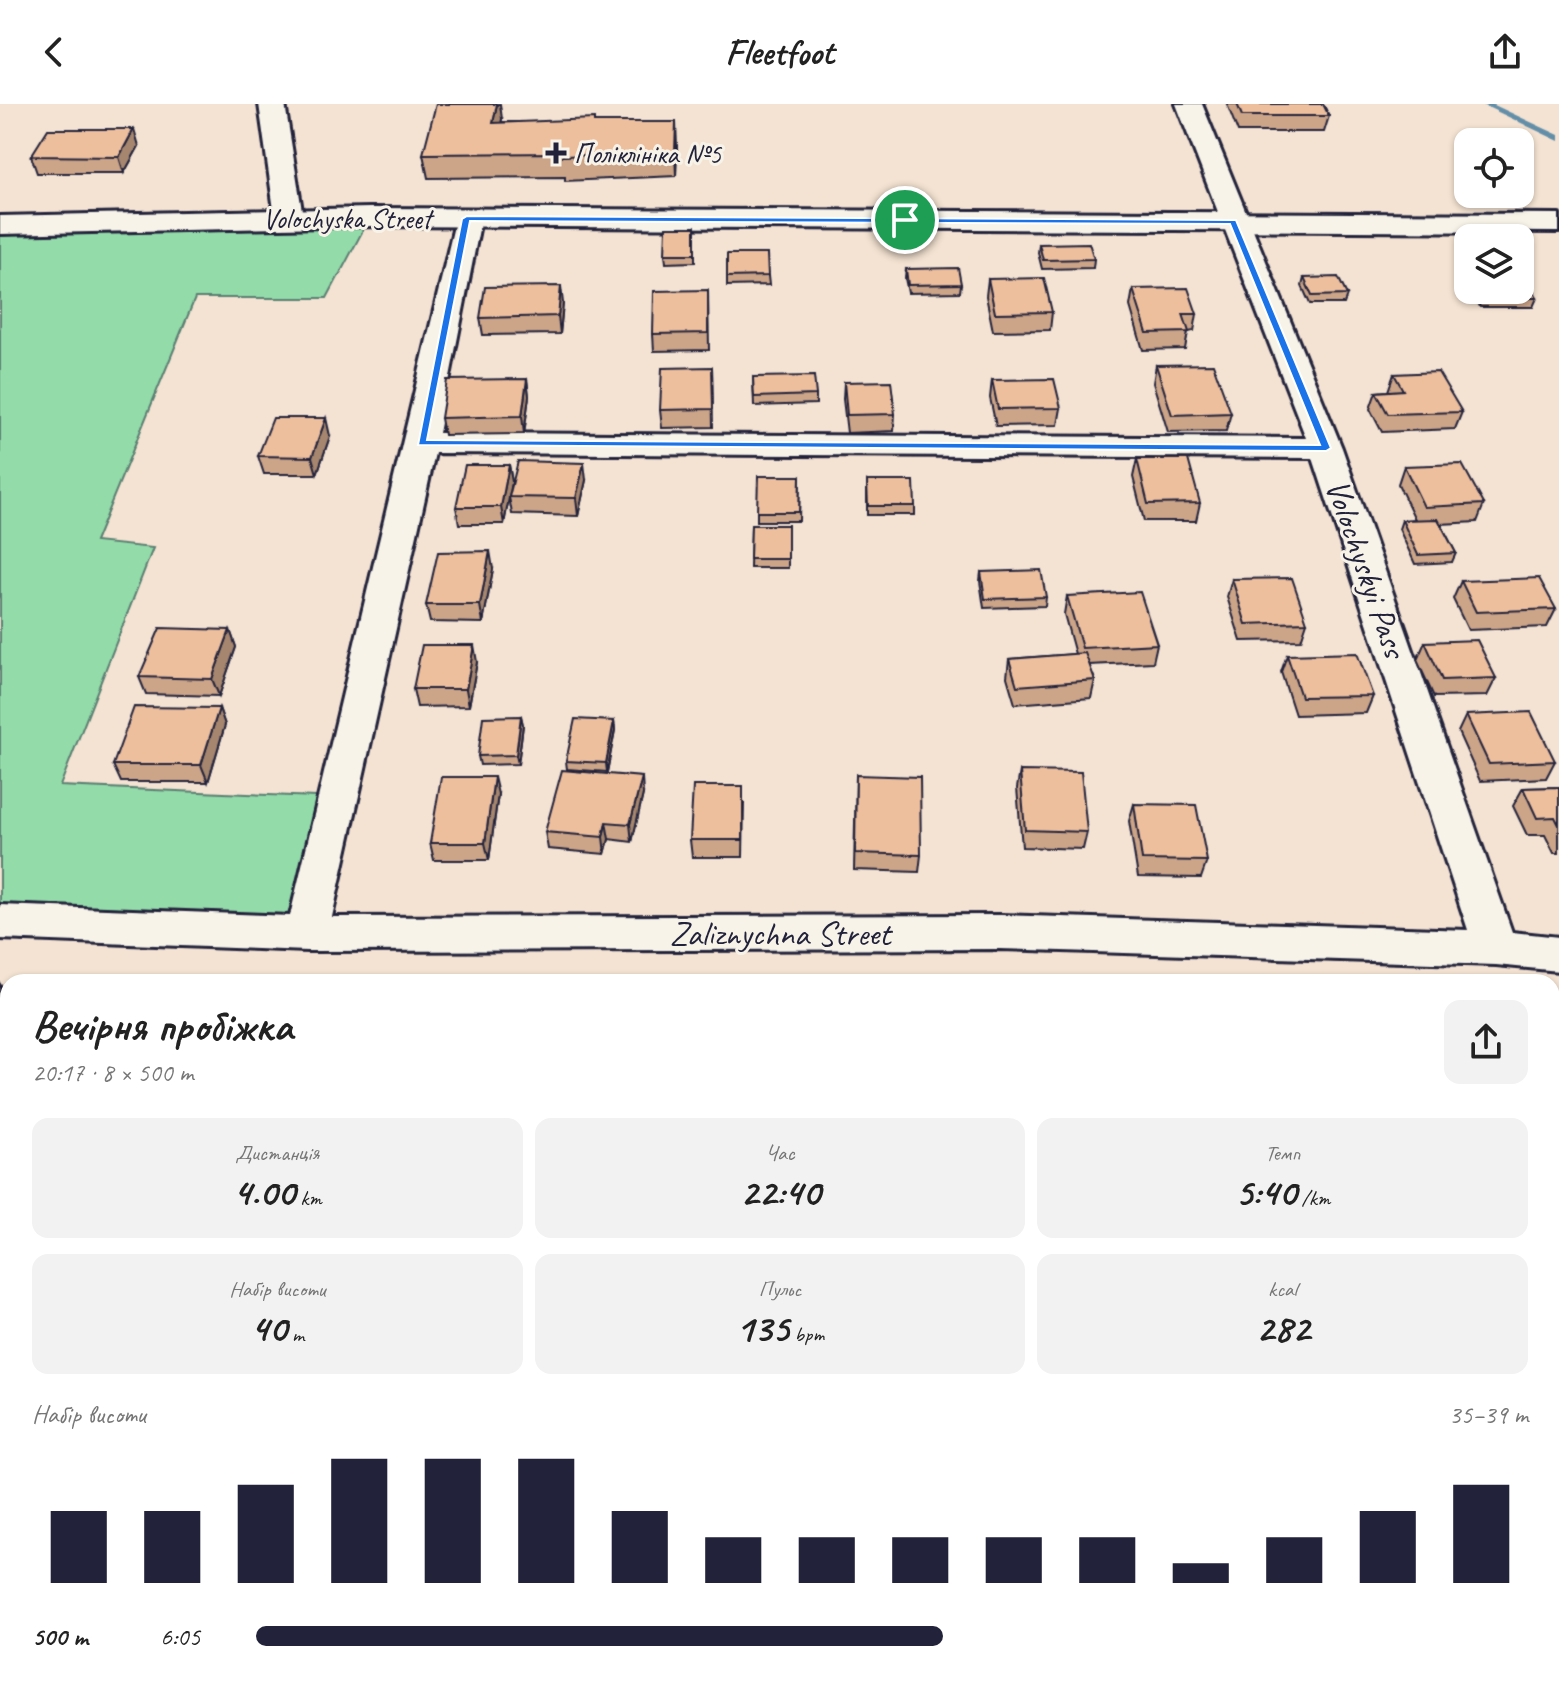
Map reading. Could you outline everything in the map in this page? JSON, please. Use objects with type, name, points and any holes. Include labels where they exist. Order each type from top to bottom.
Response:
[{"type":"main road","name":"Volochyska Street","points":[[0,225],[289,217],[1559,223]]},
{"type":"street","points":[[272,104],[289,217]]},
{"type":"street","name":"Volochyskyi Pass","points":[[1189,104],[1233,221],[1326,448],[1496,948]]},
{"type":"street","points":[[307,934],[421,443],[467,219]]},
{"type":"street","points":[[421,443],[1326,448]]},
{"type":"street","name":"Zaliznychna Street","points":[[0,922],[307,934],[1000,932],[1496,948],[1559,954]]},
{"type":"green space","points":[[370,217],[327,298],[195,298],[95,542],[153,548],[60,786],[339,798],[307,934],[0,922],[0,225]]},
{"type":"building","points":[[436,104],[497,104],[493,123],[594,119],[594,122],[676,122],[675,152],[563,156],[563,153],[423,154]]},
{"type":"building","points":[[1237,104],[1323,104],[1329,116],[1242,116]]},
{"type":"building","points":[[48,129],[134,129],[119,157],[31,156]]},
{"type":"building","points":[[666,227],[695,227],[695,254],[665,254]]},
{"type":"building","points":[[1089,243],[1094,259],[1043,260],[1039,244]]},
{"type":"building","points":[[727,254],[767,254],[768,276],[727,277]]},
{"type":"building","points":[[958,268],[961,284],[908,285],[906,269]]},
{"type":"building","points":[[1338,277],[1347,295],[1312,296],[1304,278]]},
{"type":"building","points":[[1044,278],[1052,312],[995,313],[988,279]]},
{"type":"building","points":[[561,286],[558,316],[480,318],[485,287]]},
{"type":"building","points":[[1188,288],[1197,314],[1183,314],[1189,332],[1147,333],[1133,289]]},
{"type":"building","points":[[708,290],[708,333],[653,334],[654,291]]},
{"type":"building","points":[[1213,364],[1231,413],[1172,415],[1156,365]]},
{"type":"building","points":[[712,367],[713,409],[660,410],[662,368]]},
{"type":"building","points":[[1438,372],[1462,412],[1388,414],[1376,392],[1403,390],[1394,374]]},
{"type":"building","points":[[814,376],[816,395],[754,397],[753,377]]},
{"type":"building","points":[[527,379],[522,416],[441,418],[447,380]]},
{"type":"building","points":[[1054,379],[1061,408],[998,409],[992,380]]},
{"type":"building","points":[[891,381],[895,414],[847,415],[844,382]]},
{"type":"building","points":[[273,418],[326,418],[312,457],[258,456]]},
{"type":"building","points":[[1137,459],[1188,459],[1200,503],[1148,504]]},
{"type":"building","points":[[518,461],[584,463],[576,498],[509,497]]},
{"type":"building","points":[[1462,464],[1484,504],[1424,507],[1404,466]]},
{"type":"building","points":[[465,465],[509,465],[501,507],[456,507]]},
{"type":"building","points":[[758,476],[800,476],[799,512],[757,512]]},
{"type":"building","points":[[867,481],[914,481],[915,506],[868,506]]},
{"type":"building","points":[[1438,519],[1456,553],[1418,555],[1402,520]]},
{"type":"building","points":[[751,525],[788,525],[788,559],[750,559]]},
{"type":"building","points":[[490,551],[480,605],[426,605],[438,552]]},
{"type":"building","points":[[1041,570],[1046,597],[985,599],[981,572]]},
{"type":"building","points":[[1292,578],[1307,622],[1246,624],[1232,579]]},
{"type":"building","points":[[1539,578],[1556,609],[1476,612],[1461,581]]},
{"type":"building","points":[[1140,592],[1157,644],[1082,648],[1067,596]]},
{"type":"building","points":[[160,628],[230,630],[212,679],[139,677]]},
{"type":"building","points":[[1477,640],[1496,678],[1442,680],[1425,642]]},
{"type":"building","points":[[422,645],[474,645],[466,689],[413,689]]},
{"type":"building","points":[[1085,653],[1095,680],[1017,686],[1009,659]]},
{"type":"building","points":[[1357,653],[1373,696],[1301,697],[1287,655]]},
{"type":"building","points":[[134,707],[219,708],[201,765],[113,765]]},
{"type":"building","points":[[1531,712],[1555,761],[1489,764],[1466,715]]},
{"type":"building","points":[[521,716],[516,755],[478,756],[483,717]]},
{"type":"building","points":[[575,719],[614,721],[606,763],[566,761]]},
{"type":"building","points":[[562,770],[642,777],[630,824],[606,822],[603,837],[545,832]]},
{"type":"building","points":[[1020,771],[1081,772],[1087,832],[1025,830]]},
{"type":"building","points":[[856,775],[920,777],[921,855],[855,853]]},
{"type":"building","points":[[441,777],[494,777],[485,843],[430,843]]},
{"type":"building","points":[[693,786],[743,786],[743,840],[690,840]]},
{"type":"building","points":[[1559,787],[1559,825],[1555,817],[1537,818],[1523,788]]},
{"type":"building","points":[[1134,804],[1196,805],[1207,861],[1142,860]]},
{"type":"waterway","points":[[1485,104],[1559,138]]},
{"type":"place","name":"Поліклініка №5","points":[[556,153]]},
{"type":"route","points":[[467,219],[905,220],[1233,221],[1326,448],[421,443],[467,219]]}]
